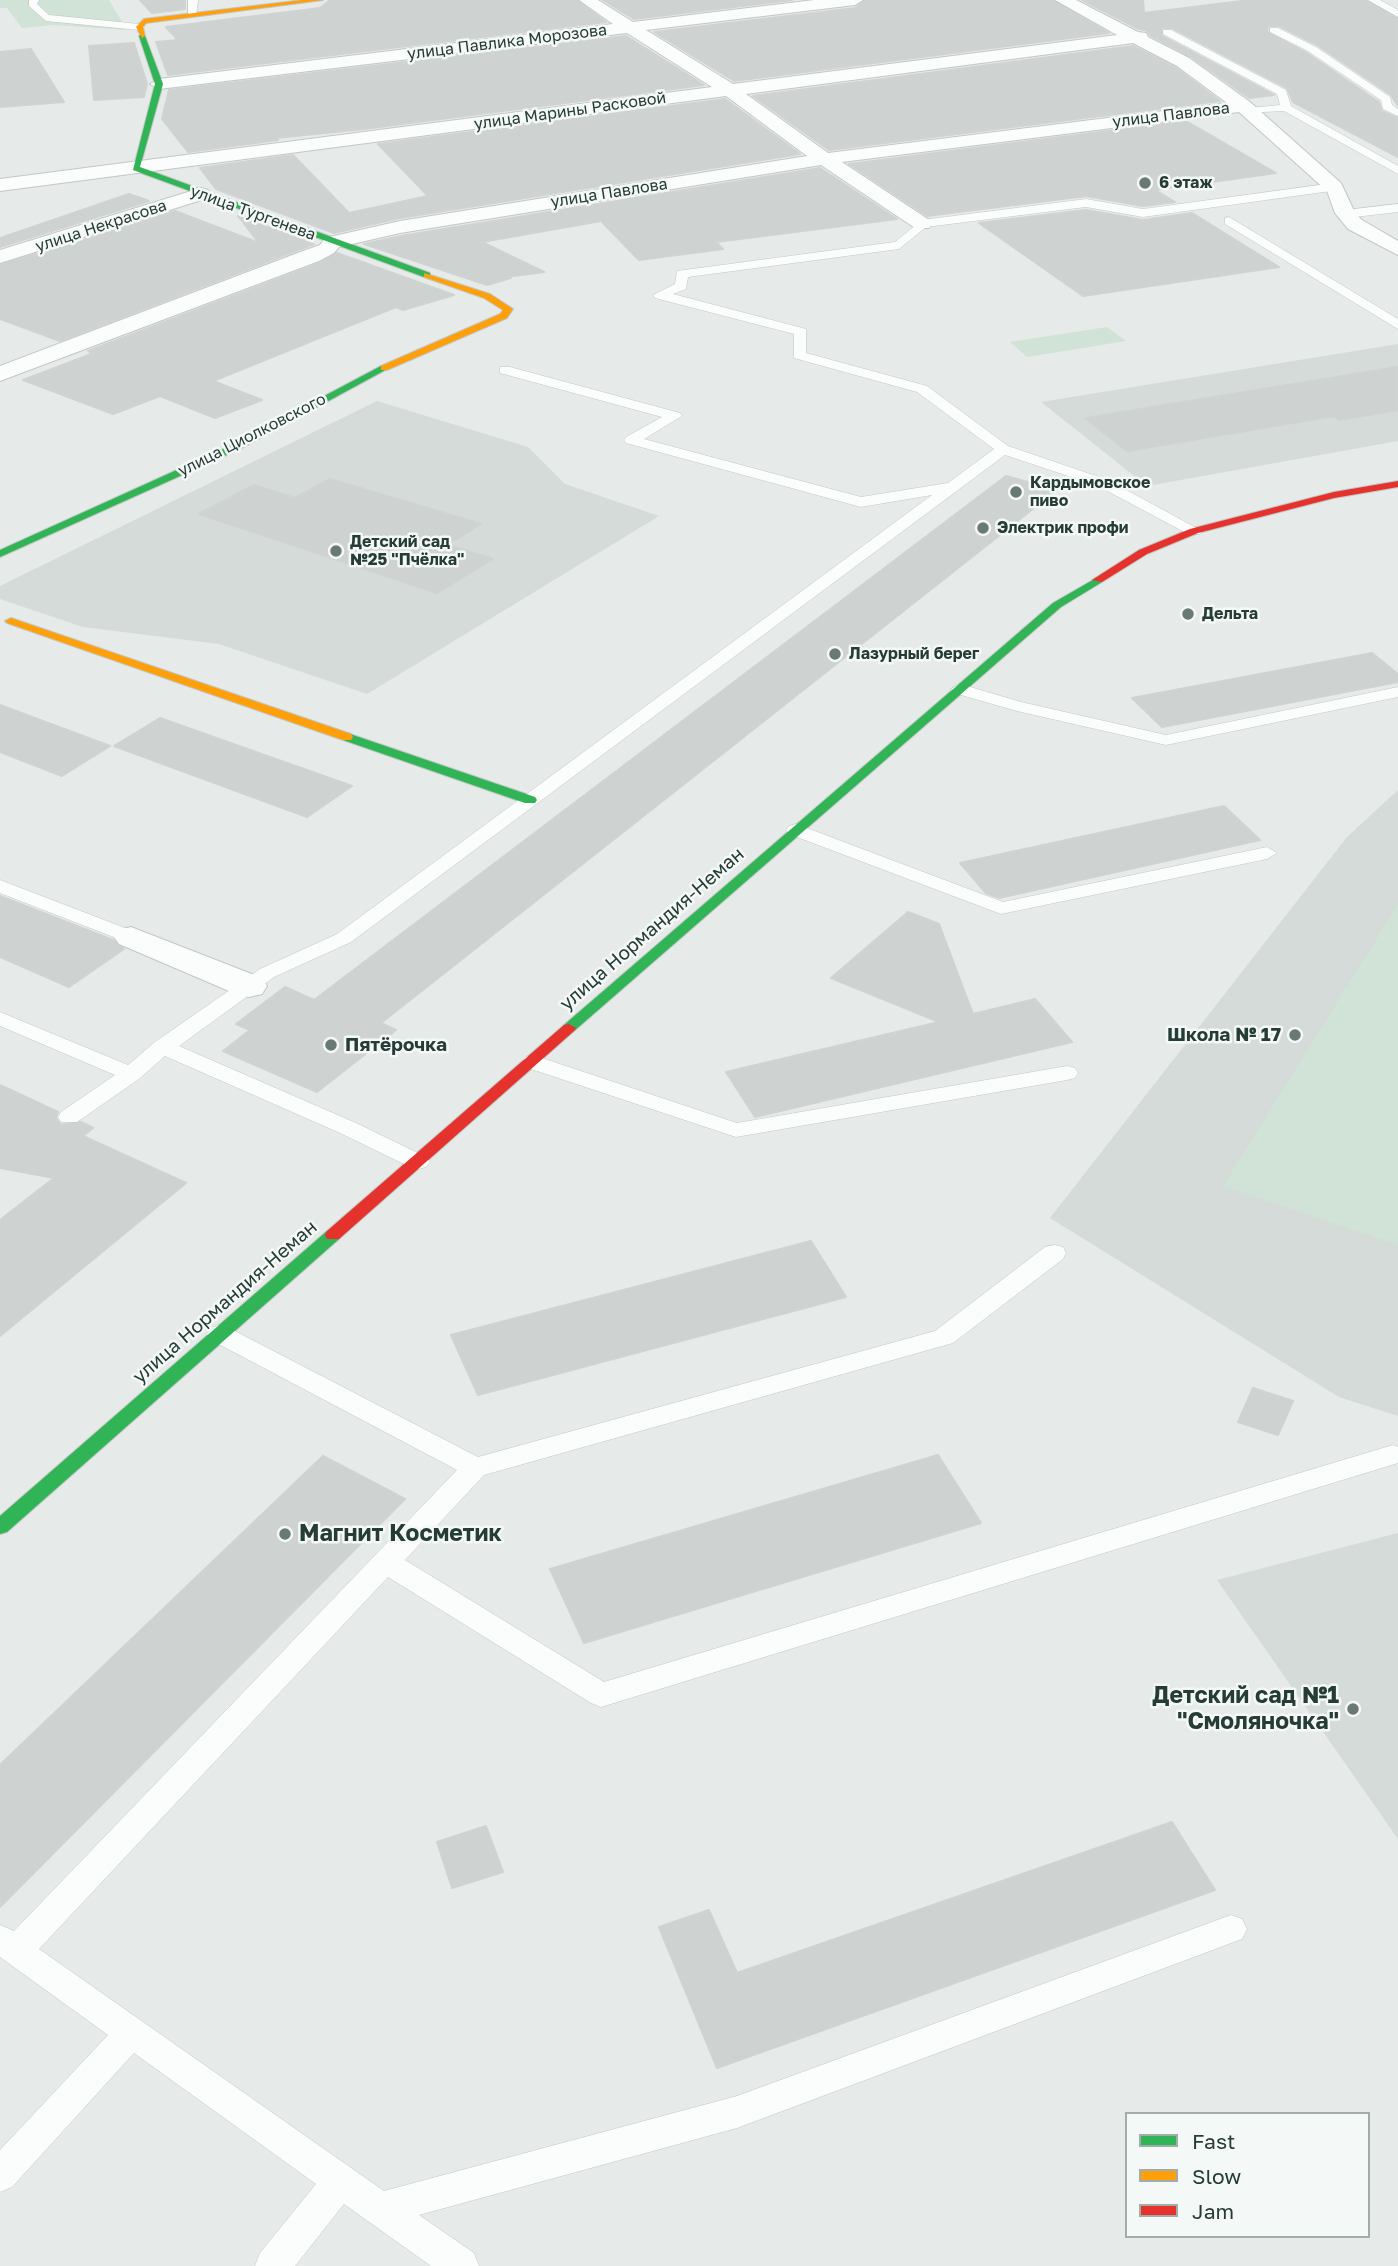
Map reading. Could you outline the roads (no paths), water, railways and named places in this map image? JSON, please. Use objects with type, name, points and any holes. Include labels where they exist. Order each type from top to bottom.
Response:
[{"type":"street","points":[[136,168],[159,84],[141,24],[193,7],[320,0]]},
{"type":"street","points":[[587,0],[729,90],[824,159],[922,224]]},
{"type":"street","name":"улица Павлика Морозова","points":[[159,84],[855,0]]},
{"type":"street","points":[[1063,0],[1140,37],[1183,62],[1246,108],[1334,187],[1340,195],[1346,214],[1355,224],[1398,249]]},
{"type":"street","name":"улица Марины Расковой","points":[[0,186],[1140,37]]},
{"type":"street","name":"улица Павлова","points":[[0,374],[311,256],[327,249],[332,242],[400,227],[824,159],[1246,108]]},
{"type":"street","name":"улица Тургенева","points":[[136,168],[332,242],[487,296],[508,309],[504,316]]},
{"type":"street","name":"улица Некрасова","points":[[0,257],[201,194]]},
{"type":"street","name":"улица Циолковского","points":[[0,554],[236,447],[394,363],[504,316]]},
{"type":"street","name":"улица Нормандия-Неман","points":[[0,1527],[1057,605],[1143,552],[1194,531],[1334,495],[1398,484]]},
{"type":"street","points":[[10,621],[530,800]]},
{"type":"street","points":[[131,937],[249,986]]},
{"type":"lane","points":[[34,0],[32,4],[36,11],[46,18],[141,24]]},
{"type":"lane","points":[[1373,0],[1398,14]]},
{"type":"lane","points":[[1274,30],[1312,49],[1386,99],[1387,107],[1398,113]]},
{"type":"lane","points":[[1167,32],[1282,92],[1286,108]]},
{"type":"lane","points":[[1246,108],[1286,108],[1398,171]]},
{"type":"lane","points":[[1194,531],[1103,483],[1003,449],[922,389],[799,355],[801,331],[660,295],[681,286],[682,274],[899,245],[922,224],[1086,204],[1143,213],[1334,187]]},
{"type":"lane","points":[[1346,214],[1398,208]]},
{"type":"lane","points":[[1229,221],[1398,325]]},
{"type":"lane","points":[[505,370],[675,416],[631,440],[861,502],[953,486]]},
{"type":"lane","points":[[69,1117],[267,973],[344,938],[1003,449]]},
{"type":"lane","points":[[960,688],[1017,706],[1166,740],[1398,692]]},
{"type":"lane","points":[[796,830],[1001,908],[1266,853]]},
{"type":"lane","points":[[0,886],[131,937]]},
{"type":"lane","points":[[0,1017],[131,1074]]},
{"type":"lane","points":[[163,1047],[348,1128],[418,1162]]},
{"type":"lane","points":[[533,1062],[736,1130],[1067,1073]]},
{"type":"lane","points":[[461,2266],[8,1945],[386,1563],[475,1468],[944,1337],[1054,1253]]},
{"type":"lane","points":[[220,1334],[475,1468]]},
{"type":"lane","points":[[386,1563],[601,1695],[1393,1455]]},
{"type":"lane","points":[[379,2209],[737,2112],[1231,1929]]},
{"type":"lane","points":[[0,2175],[132,2032]]},
{"type":"lane","points":[[273,2266],[340,2181]]},
{"type":"place","name":"6 этаж","points":[[1145,183]]},
{"type":"place","name":"Кардымовское пиво","points":[[1016,492]]},
{"type":"place","name":"Электрик профи","points":[[983,528]]},
{"type":"place","name":"Детский сад №25 \"Пчёлка\"","points":[[336,551]]},
{"type":"place","name":"Дельта","points":[[1188,614]]},
{"type":"place","name":"Лазурный берег","points":[[835,654]]},
{"type":"place","name":"Школа № 17","points":[[1295,1035]]},
{"type":"place","name":"Пятёрочка","points":[[331,1045]]},
{"type":"place","name":"Магнит Косметик","points":[[285,1534]]},
{"type":"place","name":"Детский сад №1 \"Смоляночка\"","points":[[1353,1709]]}]
